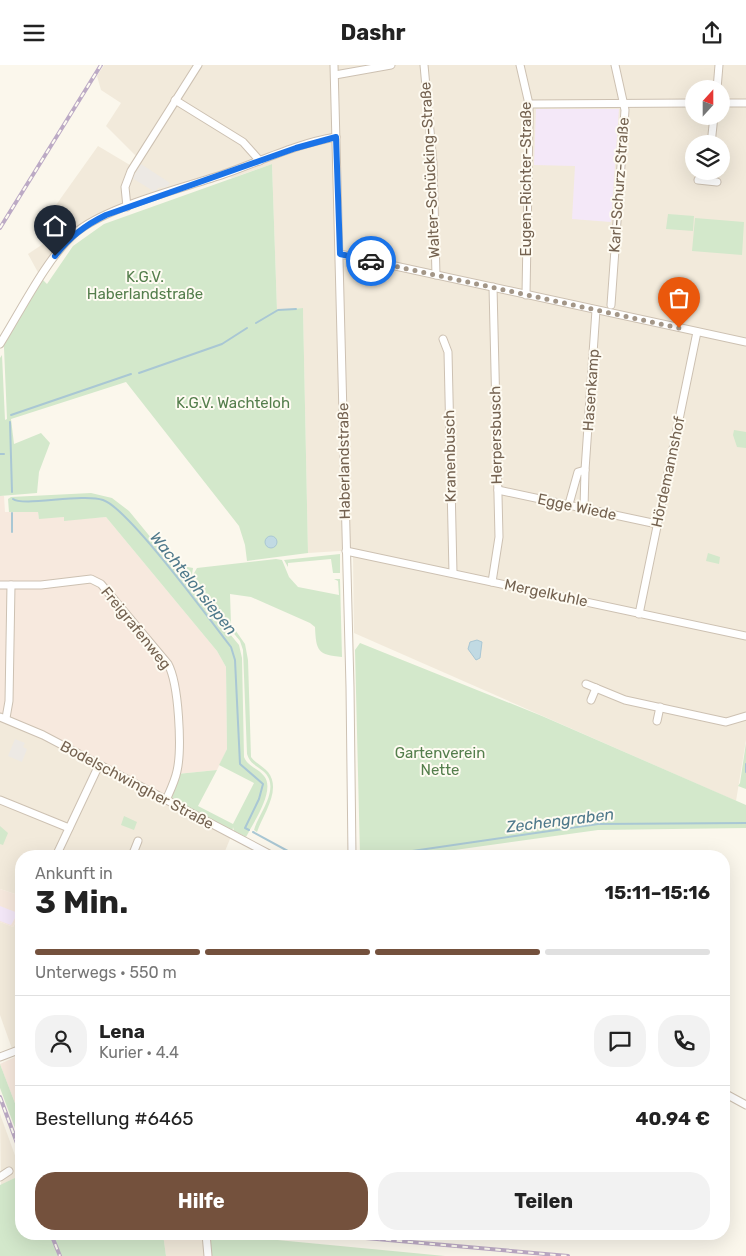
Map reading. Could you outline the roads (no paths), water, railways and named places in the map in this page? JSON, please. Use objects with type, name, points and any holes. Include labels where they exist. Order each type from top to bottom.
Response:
[{"type":"street","points":[[127,207],[124,198],[128,178],[198,65]]},
{"type":"street","name":"Haberlandstraße","points":[[334,65],[340,254],[352,850]]},
{"type":"street","points":[[335,75],[391,65]]},
{"type":"street","name":"Walter-Schücking-Straße","points":[[424,65],[432,163],[436,275]]},
{"type":"street","name":"Eugen-Richter-Straße","points":[[520,65],[528,105],[526,295]]},
{"type":"street","name":"Karl-Schurz-Straße","points":[[611,305],[624,104],[615,65]]},
{"type":"street","points":[[718,80],[719,65]]},
{"type":"street","points":[[175,100],[243,143],[260,161]]},
{"type":"street","points":[[528,105],[685,103]]},
{"type":"street","points":[[730,103],[746,103]]},
{"type":"street","points":[[0,344],[55,256],[68,241],[87,225],[127,207],[336,137]]},
{"type":"street","points":[[698,180],[717,182]]},
{"type":"street","points":[[340,254],[746,342]]},
{"type":"street","name":"Herpersbusch","points":[[492,287],[498,490],[498,548],[492,582]]},
{"type":"street","name":"Hasenkamp","points":[[584,508],[596,309]]},
{"type":"street","name":"Hördemannshof","points":[[639,614],[697,331]]},
{"type":"street","name":"Kranenbusch","points":[[443,339],[448,352],[453,573]]},
{"type":"street","points":[[569,504],[576,475],[578,472],[586,470]]},
{"type":"street","name":"Egge Wiede","points":[[498,490],[657,524]]},
{"type":"street","name":"Mergelkuhle","points":[[346,551],[746,636]]},
{"type":"street","name":"Freigrafenweg","points":[[0,585],[41,585],[92,579],[102,584],[168,664],[175,679],[177,693],[178,764],[166,800]]},
{"type":"street","points":[[3,718],[9,701],[11,585]]},
{"type":"street","points":[[586,684],[625,700],[726,722],[746,716]]},
{"type":"street","points":[[591,700],[596,688]]},
{"type":"street","points":[[657,721],[660,707]]},
{"type":"street","name":"Bodelschwingher Straße","points":[[3,718],[99,765],[262,850]]},
{"type":"street","points":[[59,850],[99,765]]},
{"type":"street","points":[[0,800],[69,828]]},
{"type":"street","points":[[134,850],[138,841]]},
{"type":"street","points":[[0,1057],[15,1051]]},
{"type":"street","points":[[730,1096],[746,1105]]},
{"type":"street","points":[[0,1177],[9,1171]]},
{"type":"street","points":[[207,1240],[208,1256]]},
{"type":"water","points":[[271,536],[277,542],[271,548],[265,542]]},
{"type":"water","points":[[477,640],[482,642],[480,658],[476,660],[468,649],[470,642]]},
{"type":"waterway","name":"Wachtelohsiepen","points":[[256,323],[278,310],[296,309]]},
{"type":"waterway","name":"Wachtelohsiepen","points":[[139,373],[222,344],[247,328]]},
{"type":"waterway","name":"Wachtelohsiepen","points":[[11,415],[131,374]]},
{"type":"waterway","name":"Wachtelohsiepen","points":[[10,422],[12,492]]},
{"type":"waterway","name":"Wachtelohsiepen","points":[[13,499],[28,502],[94,498],[103,500],[115,508],[149,543],[231,647],[235,660],[240,764],[263,784],[259,799],[245,828],[249,830]]},
{"type":"waterway","points":[[12,513],[12,532]]},
{"type":"waterway","points":[[746,764],[746,772]]},
{"type":"waterway","name":"Zechengraben","points":[[419,850],[598,824],[746,823]]},
{"type":"waterway","name":"Wachtelohsiepen","points":[[253,832],[286,850]]},
{"type":"railway","points":[[0,228],[101,65]]},
{"type":"railway","points":[[0,1097],[15,1138]]},
{"type":"railway","points":[[53,1240],[60,1256]]},
{"type":"railway","points":[[388,1240],[568,1256]]},
{"type":"park label","name":"K.G.V. Haberlandstraße","points":[[145,286]]},
{"type":"park label","name":"K.G.V. Wachteloh","points":[[233,403]]},
{"type":"park label","name":"Gartenverein Nette","points":[[440,762]]}]
